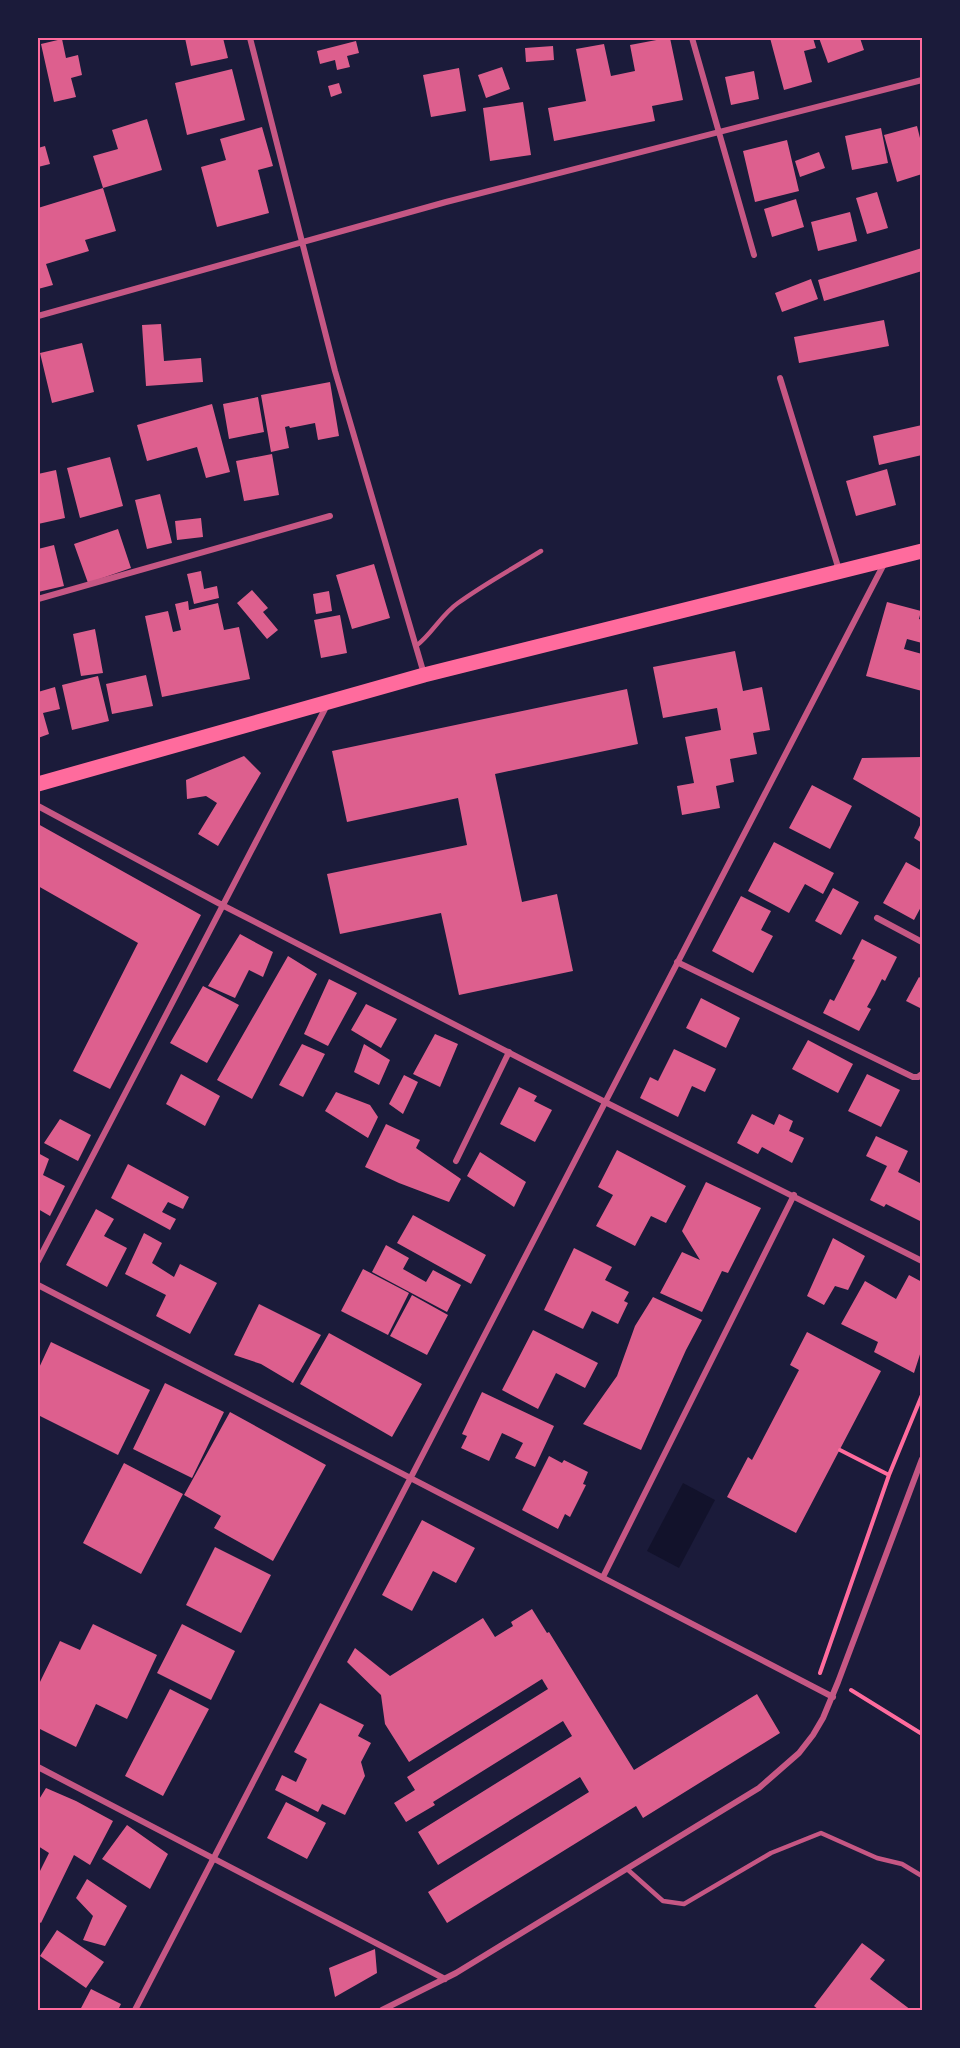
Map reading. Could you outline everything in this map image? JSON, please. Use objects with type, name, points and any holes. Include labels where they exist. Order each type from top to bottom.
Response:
[{"type":"main road","points":[[38,784],[424,675],[922,551]]},
{"type":"street","points":[[250,38],[335,371],[424,675]]},
{"type":"street","points":[[692,38],[754,255]]},
{"type":"street","points":[[38,316],[446,202],[922,80]]},
{"type":"street","points":[[780,378],[840,570]]},
{"type":"street","points":[[38,599],[330,516]]},
{"type":"street","points":[[135,2010],[885,561]]},
{"type":"street","points":[[38,1261],[329,702]]},
{"type":"street","points":[[38,806],[222,905],[605,1102],[922,1261]]},
{"type":"street","points":[[877,918],[922,942]]},
{"type":"street","points":[[677,962],[913,1077],[922,1074]]},
{"type":"street","points":[[456,1161],[510,1052]]},
{"type":"street","points":[[603,1577],[794,1195]]},
{"type":"street","points":[[38,1285],[833,1696]]},
{"type":"street","points":[[382,2010],[445,1979],[627,1869],[759,1788],[782,1768],[813,1735],[833,1696],[922,1459]]},
{"type":"street","points":[[38,1767],[445,1979]]},
{"type":"lane","points":[[416,645],[425,639],[441,617],[458,603],[541,550]]},
{"type":"lane","points":[[627,1869],[663,1901],[684,1904],[771,1853],[821,1833],[877,1858],[902,1864],[922,1876]]},
{"type":"path","points":[[818,1676],[889,1475],[922,1395]]},
{"type":"path","points":[[840,1450],[889,1475]]},
{"type":"path","points":[[838,1682],[922,1734]]},
{"type":"shaded area","points":[[683,1483],[715,1500],[679,1568],[647,1551]]},
{"type":"building","points":[[185,38],[223,38],[228,58],[191,66]]},
{"type":"building","points":[[670,38],[683,100],[652,106],[655,121],[554,141],[548,108],[586,101],[576,49],[604,44],[611,76],[635,71],[630,45]]},
{"type":"building","points":[[770,38],[813,38],[816,48],[804,51],[812,82],[784,90]]},
{"type":"building","points":[[819,38],[860,38],[864,50],[828,63]]},
{"type":"building","points":[[62,39],[66,58],[78,55],[82,75],[71,78],[76,97],[54,102],[41,44]]},
{"type":"building","points":[[356,41],[359,53],[347,56],[350,67],[337,70],[335,60],[320,64],[317,51]]},
{"type":"building","points":[[553,46],[554,60],[526,62],[525,48]]},
{"type":"building","points":[[502,67],[510,89],[486,98],[478,75]]},
{"type":"building","points":[[459,68],[466,111],[431,117],[423,75]]},
{"type":"building","points":[[232,69],[245,120],[187,135],[175,83]]},
{"type":"building","points":[[754,71],[759,99],[731,105],[725,77]]},
{"type":"building","points":[[339,83],[342,93],[331,97],[328,86]]},
{"type":"building","points":[[523,102],[531,155],[490,161],[483,108]]},
{"type":"building","points":[[147,119],[162,170],[103,188],[93,156],[118,149],[112,130]]},
{"type":"building","points":[[917,126],[922,146],[922,174],[897,182],[884,135]]},
{"type":"building","points":[[262,127],[273,166],[258,170],[269,213],[217,227],[201,167],[226,160],[220,139]]},
{"type":"building","points":[[881,128],[888,163],[852,170],[845,136]]},
{"type":"building","points":[[787,140],[799,191],[755,202],[743,151]]},
{"type":"building","points":[[45,146],[50,164],[38,167],[38,148]]},
{"type":"building","points":[[819,152],[825,168],[800,177],[795,161]]},
{"type":"building","points":[[103,188],[116,231],[85,240],[89,251],[46,264],[53,285],[38,289],[38,208]]},
{"type":"building","points":[[877,192],[888,228],[867,234],[856,198]]},
{"type":"building","points":[[796,199],[804,227],[772,237],[764,209]]},
{"type":"building","points":[[850,212],[857,241],[818,251],[811,222]]},
{"type":"building","points":[[922,248],[922,271],[824,301],[818,280]]},
{"type":"building","points":[[811,279],[818,299],[782,312],[775,293]]},
{"type":"building","points":[[884,320],[889,346],[799,363],[794,337]]},
{"type":"building","points":[[161,324],[164,361],[201,358],[203,382],[146,386],[142,325]]},
{"type":"building","points":[[82,343],[94,392],[52,403],[40,353]]},
{"type":"building","points":[[330,382],[339,436],[318,440],[315,423],[290,428],[289,426],[285,427],[289,448],[271,452],[261,395]]},
{"type":"building","points":[[258,397],[264,432],[229,439],[223,404]]},
{"type":"building","points":[[212,404],[230,472],[206,478],[197,447],[147,461],[137,425]]},
{"type":"building","points":[[922,425],[922,455],[879,465],[873,436]]},
{"type":"building","points":[[272,454],[279,495],[244,501],[236,461]]},
{"type":"building","points":[[110,457],[123,506],[80,518],[67,468]]},
{"type":"building","points":[[887,469],[896,505],[856,516],[846,481]]},
{"type":"building","points":[[56,470],[65,518],[38,524],[38,474]]},
{"type":"building","points":[[160,494],[172,543],[147,549],[135,500]]},
{"type":"building","points":[[201,518],[203,537],[177,540],[175,521]]},
{"type":"building","points":[[118,529],[131,568],[88,583],[74,544]]},
{"type":"building","points":[[54,545],[64,586],[38,592],[38,549]]},
{"type":"building","points":[[374,564],[390,618],[352,629],[336,575]]},
{"type":"building","points":[[201,571],[204,589],[217,586],[219,598],[194,604],[187,574]]},
{"type":"building","points":[[252,590],[268,608],[263,612],[278,630],[267,639],[237,603]]},
{"type":"building","points":[[329,591],[332,611],[316,614],[313,594]]},
{"type":"building","points":[[188,601],[189,610],[218,603],[224,630],[239,627],[250,679],[162,697],[145,616],[168,611],[173,632],[181,630],[175,604]]},
{"type":"building","points":[[887,602],[921,611],[919,619],[922,620],[922,643],[907,639],[904,649],[922,654],[922,691],[866,676]]},
{"type":"building","points":[[340,615],[347,653],[321,658],[314,620]]},
{"type":"building","points":[[95,629],[103,673],[81,676],[73,634]]},
{"type":"building","points":[[735,651],[743,691],[762,687],[770,730],[753,733],[757,754],[730,759],[734,782],[716,786],[720,808],[682,815],[677,786],[694,783],[685,737],[721,730],[717,708],[663,718],[653,667]]},
{"type":"building","points":[[146,675],[153,706],[112,714],[106,684]]},
{"type":"building","points":[[98,676],[109,721],[72,730],[62,685]]},
{"type":"building","points":[[55,687],[60,709],[43,713],[49,734],[38,738],[38,692]]},
{"type":"building","points":[[627,689],[638,744],[495,774],[522,902],[557,894],[573,971],[459,995],[441,913],[340,934],[327,874],[467,845],[458,798],[347,822],[332,751]]},
{"type":"building","points":[[244,756],[261,773],[218,846],[198,834],[217,803],[206,796],[187,799],[186,780]]},
{"type":"building","points":[[922,757],[922,819],[853,779],[862,758]]},
{"type":"building","points":[[812,785],[852,806],[830,849],[789,828]]},
{"type":"building","points":[[922,821],[922,843],[914,838]]},
{"type":"building","points":[[38,824],[201,915],[110,1089],[73,1071],[138,943],[38,886]]},
{"type":"building","points":[[774,842],[834,873],[823,894],[805,884],[789,913],[748,891]]},
{"type":"building","points":[[906,862],[922,871],[922,905],[914,920],[883,903]]},
{"type":"building","points":[[833,888],[859,902],[841,935],[815,921]]},
{"type":"building","points":[[741,896],[771,911],[761,930],[773,936],[753,973],[712,951]]},
{"type":"building","points":[[240,934],[273,952],[263,977],[249,970],[235,998],[208,986]]},
{"type":"building","points":[[862,939],[897,957],[885,981],[882,979],[867,1007],[871,1009],[859,1031],[823,1013],[830,999],[834,1001],[855,960],[852,959]]},
{"type":"building","points":[[288,956],[317,974],[252,1099],[217,1080]]},
{"type":"building","points":[[919,977],[922,979],[922,1009],[906,1001]]},
{"type":"building","points":[[329,979],[357,993],[328,1046],[304,1034]]},
{"type":"building","points":[[203,986],[239,1005],[207,1063],[170,1043]]},
{"type":"building","points":[[701,998],[740,1018],[726,1048],[686,1028]]},
{"type":"building","points":[[366,1004],[397,1019],[381,1048],[351,1030]]},
{"type":"building","points":[[435,1034],[458,1044],[440,1087],[413,1074]]},
{"type":"building","points":[[808,1040],[853,1064],[838,1093],[792,1069]]},
{"type":"building","points":[[302,1044],[325,1054],[303,1097],[279,1085]]},
{"type":"building","points":[[364,1044],[390,1060],[379,1085],[354,1072]]},
{"type":"building","points":[[674,1049],[716,1069],[705,1092],[692,1086],[678,1117],[640,1098],[650,1077],[658,1081]]},
{"type":"building","points":[[181,1074],[220,1096],[205,1126],[166,1104]]},
{"type":"building","points":[[867,1074],[900,1090],[881,1127],[848,1111]]},
{"type":"building","points":[[404,1075],[418,1082],[403,1114],[389,1104]]},
{"type":"building","points":[[519,1087],[537,1096],[534,1101],[552,1110],[535,1142],[500,1124]]},
{"type":"building","points":[[336,1092],[370,1105],[378,1117],[368,1138],[325,1111]]},
{"type":"building","points":[[752,1114],[774,1125],[779,1114],[793,1121],[789,1131],[804,1138],[792,1163],[762,1147],[758,1154],[737,1143]]},
{"type":"building","points":[[60,1119],[91,1135],[78,1161],[44,1143]]},
{"type":"building","points":[[386,1124],[420,1140],[416,1148],[461,1179],[449,1202],[365,1167]]},
{"type":"building","points":[[876,1136],[908,1151],[898,1172],[922,1184],[922,1222],[886,1204],[884,1207],[870,1200],[887,1166],[866,1156]]},
{"type":"building","points":[[617,1150],[686,1186],[666,1223],[651,1216],[635,1246],[596,1226],[613,1195],[598,1187]]},
{"type":"building","points":[[480,1152],[526,1182],[514,1207],[467,1176]]},
{"type":"building","points":[[38,1153],[49,1159],[43,1175],[65,1186],[50,1216],[38,1209]]},
{"type":"building","points":[[128,1164],[189,1197],[183,1209],[168,1202],[162,1212],[176,1219],[170,1230],[111,1198]]},
{"type":"building","points":[[706,1182],[761,1208],[728,1273],[722,1271],[702,1312],[660,1293],[682,1252],[700,1260],[682,1231]]},
{"type":"building","points":[[96,1209],[114,1219],[104,1236],[127,1248],[107,1287],[66,1265]]},
{"type":"building","points":[[413,1215],[486,1255],[471,1284],[397,1243]]},
{"type":"building","points":[[144,1233],[162,1243],[152,1263],[174,1277],[180,1264],[217,1283],[190,1334],[156,1316],[166,1295],[125,1274]]},
{"type":"building","points":[[833,1238],[865,1256],[848,1290],[835,1286],[824,1305],[807,1296]]},
{"type":"building","points":[[386,1245],[409,1258],[403,1269],[426,1282],[433,1270],[461,1285],[447,1312],[372,1272]]},
{"type":"building","points":[[574,1248],[612,1267],[605,1280],[629,1292],[624,1301],[628,1303],[618,1324],[592,1311],[583,1329],[544,1310]]},
{"type":"building","points":[[363,1269],[409,1293],[388,1335],[341,1311]]},
{"type":"building","points":[[909,1275],[922,1282],[922,1348],[914,1373],[874,1352],[878,1342],[841,1324],[865,1281],[896,1299]]},
{"type":"building","points":[[412,1295],[448,1315],[427,1355],[390,1336]]},
{"type":"building","points":[[653,1297],[702,1320],[641,1450],[583,1424],[617,1376],[635,1326]]},
{"type":"building","points":[[259,1304],[321,1335],[293,1383],[261,1364],[234,1355]]},
{"type":"building","points":[[533,1330],[598,1363],[585,1388],[556,1373],[538,1409],[502,1390]]},
{"type":"building","points":[[807,1332],[881,1371],[796,1533],[727,1497],[748,1457],[752,1460],[799,1370],[790,1365]]},
{"type":"building","points":[[329,1333],[422,1384],[392,1437],[300,1384]]},
{"type":"building","points":[[51,1342],[150,1390],[118,1455],[38,1415],[38,1370]]},
{"type":"building","points":[[165,1383],[224,1412],[192,1478],[133,1449]]},
{"type":"building","points":[[482,1392],[554,1426],[535,1467],[515,1458],[523,1443],[502,1433],[489,1461],[461,1448],[467,1436],[462,1434]]},
{"type":"building","points":[[230,1412],[326,1465],[273,1561],[214,1528],[221,1516],[184,1495]]},
{"type":"building","points":[[549,1456],[562,1463],[564,1460],[588,1472],[583,1484],[586,1485],[570,1517],[565,1514],[558,1529],[522,1510]]},
{"type":"building","points":[[124,1463],[183,1494],[141,1574],[83,1543]]},
{"type":"building","points":[[422,1520],[475,1548],[456,1583],[433,1571],[412,1611],[382,1595]]},
{"type":"building","points":[[215,1547],[271,1575],[241,1633],[186,1605]]},
{"type":"building","points":[[532,1609],[547,1633],[549,1632],[634,1770],[757,1694],[780,1733],[643,1818],[636,1806],[447,1923],[428,1892],[589,1792],[580,1777],[438,1865],[418,1832],[572,1736],[563,1721],[433,1802],[435,1805],[406,1822],[394,1803],[415,1790],[407,1777],[548,1689],[542,1679],[409,1762],[385,1724],[381,1695],[347,1662],[355,1648],[390,1676],[483,1618],[495,1637],[513,1626],[511,1622]]},
{"type":"building","points":[[93,1624],[157,1655],[127,1719],[96,1704],[76,1747],[38,1728],[38,1686],[60,1641],[80,1650]]},
{"type":"building","points":[[182,1624],[235,1651],[211,1700],[157,1673]]},
{"type":"building","points":[[170,1689],[209,1709],[163,1796],[125,1776]]},
{"type":"building","points":[[320,1703],[364,1725],[358,1736],[371,1743],[361,1762],[365,1776],[345,1815],[322,1804],[318,1812],[275,1790],[282,1775],[296,1782],[307,1759],[294,1752]]},
{"type":"building","points":[[46,1788],[113,1821],[90,1865],[74,1855],[41,1923],[38,1921],[38,1875],[49,1853],[38,1846],[38,1801]]},
{"type":"building","points":[[286,1802],[326,1823],[307,1859],[267,1838]]},
{"type":"building","points":[[127,1825],[168,1854],[150,1889],[102,1859]]},
{"type":"building","points":[[87,1879],[127,1906],[105,1946],[83,1940],[93,1916],[76,1898]]},
{"type":"building","points":[[57,1930],[104,1962],[86,1988],[40,1956]]},
{"type":"building","points":[[862,1943],[885,1960],[870,1979],[911,2010],[819,2010],[814,2006]]},
{"type":"building","points":[[375,1949],[377,1973],[335,1997],[329,1968]]},
{"type":"building","points":[[91,1989],[121,2004],[118,2010],[80,2010]]}]
